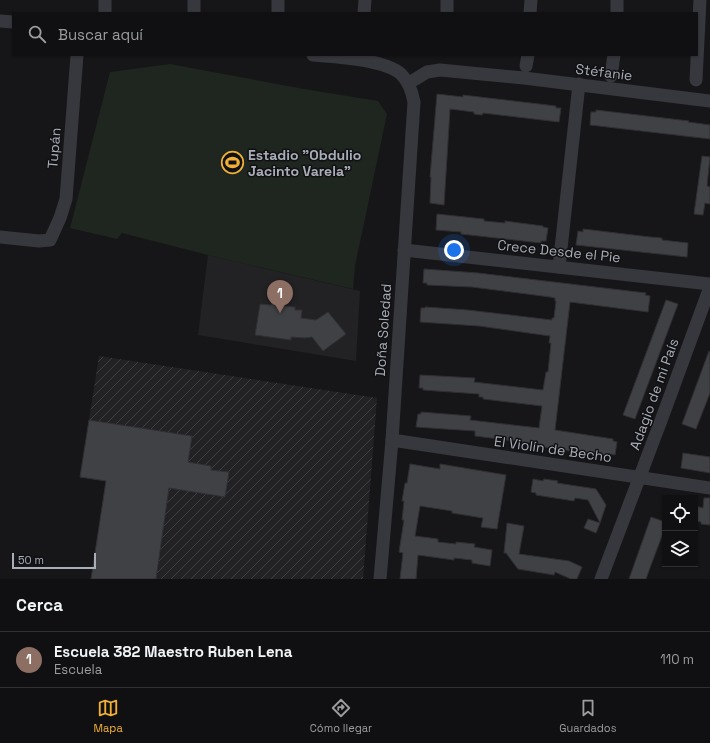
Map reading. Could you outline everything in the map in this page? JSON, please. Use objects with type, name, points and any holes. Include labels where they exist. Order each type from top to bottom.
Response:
[{"type":"street","points":[[105,0],[105,12]]},
{"type":"street","points":[[194,0],[194,12]]},
{"type":"street","points":[[278,0],[278,12]]},
{"type":"street","points":[[364,12],[365,0]]},
{"type":"street","points":[[447,0],[447,12]]},
{"type":"street","points":[[530,12],[531,0]]},
{"type":"street","points":[[617,12],[618,0]]},
{"type":"street","points":[[698,40],[700,0]]},
{"type":"street","points":[[0,21],[12,22]]},
{"type":"street","name":"Tupán","points":[[0,237],[50,240],[60,218],[66,199],[77,56]]},
{"type":"street","points":[[322,56],[359,60],[378,64],[400,73],[409,83]]},
{"type":"street","points":[[611,76],[614,56]]},
{"type":"street","points":[[696,80],[697,56]]},
{"type":"street","name":"Stéfanie","points":[[409,83],[427,72],[440,70],[579,84],[710,101]]},
{"type":"street","name":"Doña Soledad","points":[[380,579],[392,440],[414,102],[413,92],[409,83]]},
{"type":"street","points":[[559,267],[579,84]]},
{"type":"street","name":"Crece Desde el Pie","points":[[404,250],[559,267],[710,286]]},
{"type":"street","name":"Adagio de mi País","points":[[601,579],[710,286]]},
{"type":"street","name":"El Violín de Becho","points":[[392,440],[710,488]]},
{"type":"shaded area","name":"Estadio \"Obdulio Jacinto Varela\"","points":[[170,64],[378,101],[387,114],[355,266],[353,289],[122,233],[117,239],[70,228],[110,72]]},
{"type":"shaded area","points":[[208,255],[360,291],[356,361],[198,335]]},
{"type":"shaded area","points":[[99,356],[377,398],[363,579],[91,579],[106,481],[80,477]]},
{"type":"building","points":[[437,94],[463,97],[463,95],[556,106],[556,108],[561,108],[559,122],[483,113],[482,115],[474,114],[474,112],[450,109],[444,205],[430,203],[430,177]]},
{"type":"building","points":[[596,110],[689,121],[688,122],[710,125],[710,139],[590,125],[591,112],[596,112]]},
{"type":"building","points":[[702,156],[710,157],[707,186],[710,187],[710,204],[705,203],[703,215],[694,214]]},
{"type":"building","points":[[437,214],[484,219],[484,221],[505,223],[505,221],[543,226],[548,228],[546,241],[541,241],[541,243],[436,230]]},
{"type":"building","points":[[583,229],[662,238],[662,240],[688,243],[687,257],[576,245],[578,231],[583,232]]},
{"type":"building","points":[[424,269],[478,273],[646,293],[645,295],[650,296],[648,312],[570,302],[555,430],[613,439],[613,441],[617,442],[615,455],[611,454],[610,457],[537,446],[537,444],[475,436],[475,431],[416,427],[418,414],[421,414],[421,412],[471,416],[470,420],[539,428],[542,406],[483,399],[483,397],[479,397],[479,394],[423,390],[423,388],[419,388],[420,375],[475,378],[474,382],[543,390],[546,372],[548,372],[551,343],[549,343],[550,336],[479,326],[420,322],[421,308],[468,310],[552,320],[552,318],[554,318],[556,301],[555,298],[550,297],[472,287],[427,285],[427,283],[423,283]]},
{"type":"building","points":[[666,300],[678,304],[635,419],[623,415]]},
{"type":"building","points":[[272,301],[284,303],[284,306],[295,307],[295,310],[302,310],[301,318],[316,320],[328,312],[346,334],[323,351],[312,337],[291,337],[291,340],[255,335],[260,304],[271,305]]},
{"type":"building","points":[[709,351],[710,393],[696,429],[682,424]]},
{"type":"building","points":[[89,420],[192,436],[188,462],[211,466],[211,470],[229,472],[225,497],[169,488],[156,579],[91,579],[106,481],[80,477]]},
{"type":"building","points":[[683,453],[710,457],[710,473],[681,468]]},
{"type":"building","points":[[410,464],[440,469],[440,464],[506,475],[497,529],[481,527],[483,518],[420,506],[415,536],[438,539],[438,542],[475,544],[474,547],[492,550],[490,566],[472,563],[472,560],[454,558],[454,560],[418,555],[416,579],[400,579],[403,553],[399,552],[404,520],[402,520],[404,501],[402,501]]},
{"type":"building","points":[[533,479],[558,481],[557,483],[596,489],[606,505],[600,523],[588,500],[575,498],[574,501],[536,495],[536,493],[531,492]]},
{"type":"building","points":[[704,498],[710,498],[710,525],[701,524],[701,522],[698,522],[698,507],[703,508]]},
{"type":"building","points":[[651,517],[662,521],[662,536],[646,579],[629,579]]},
{"type":"building","points":[[588,519],[600,523],[596,533],[584,528]]},
{"type":"building","points":[[507,523],[524,526],[519,554],[569,561],[582,567],[577,579],[571,579],[555,572],[554,575],[518,569],[506,553],[504,553]]},
{"type":"place","name":"Estadio \"Obdulio Jacinto Varela\"","points":[[232,163]]},
{"type":"place","name":"Escuela 382 Maestro Ruben Lena","points":[[280,313]]}]
